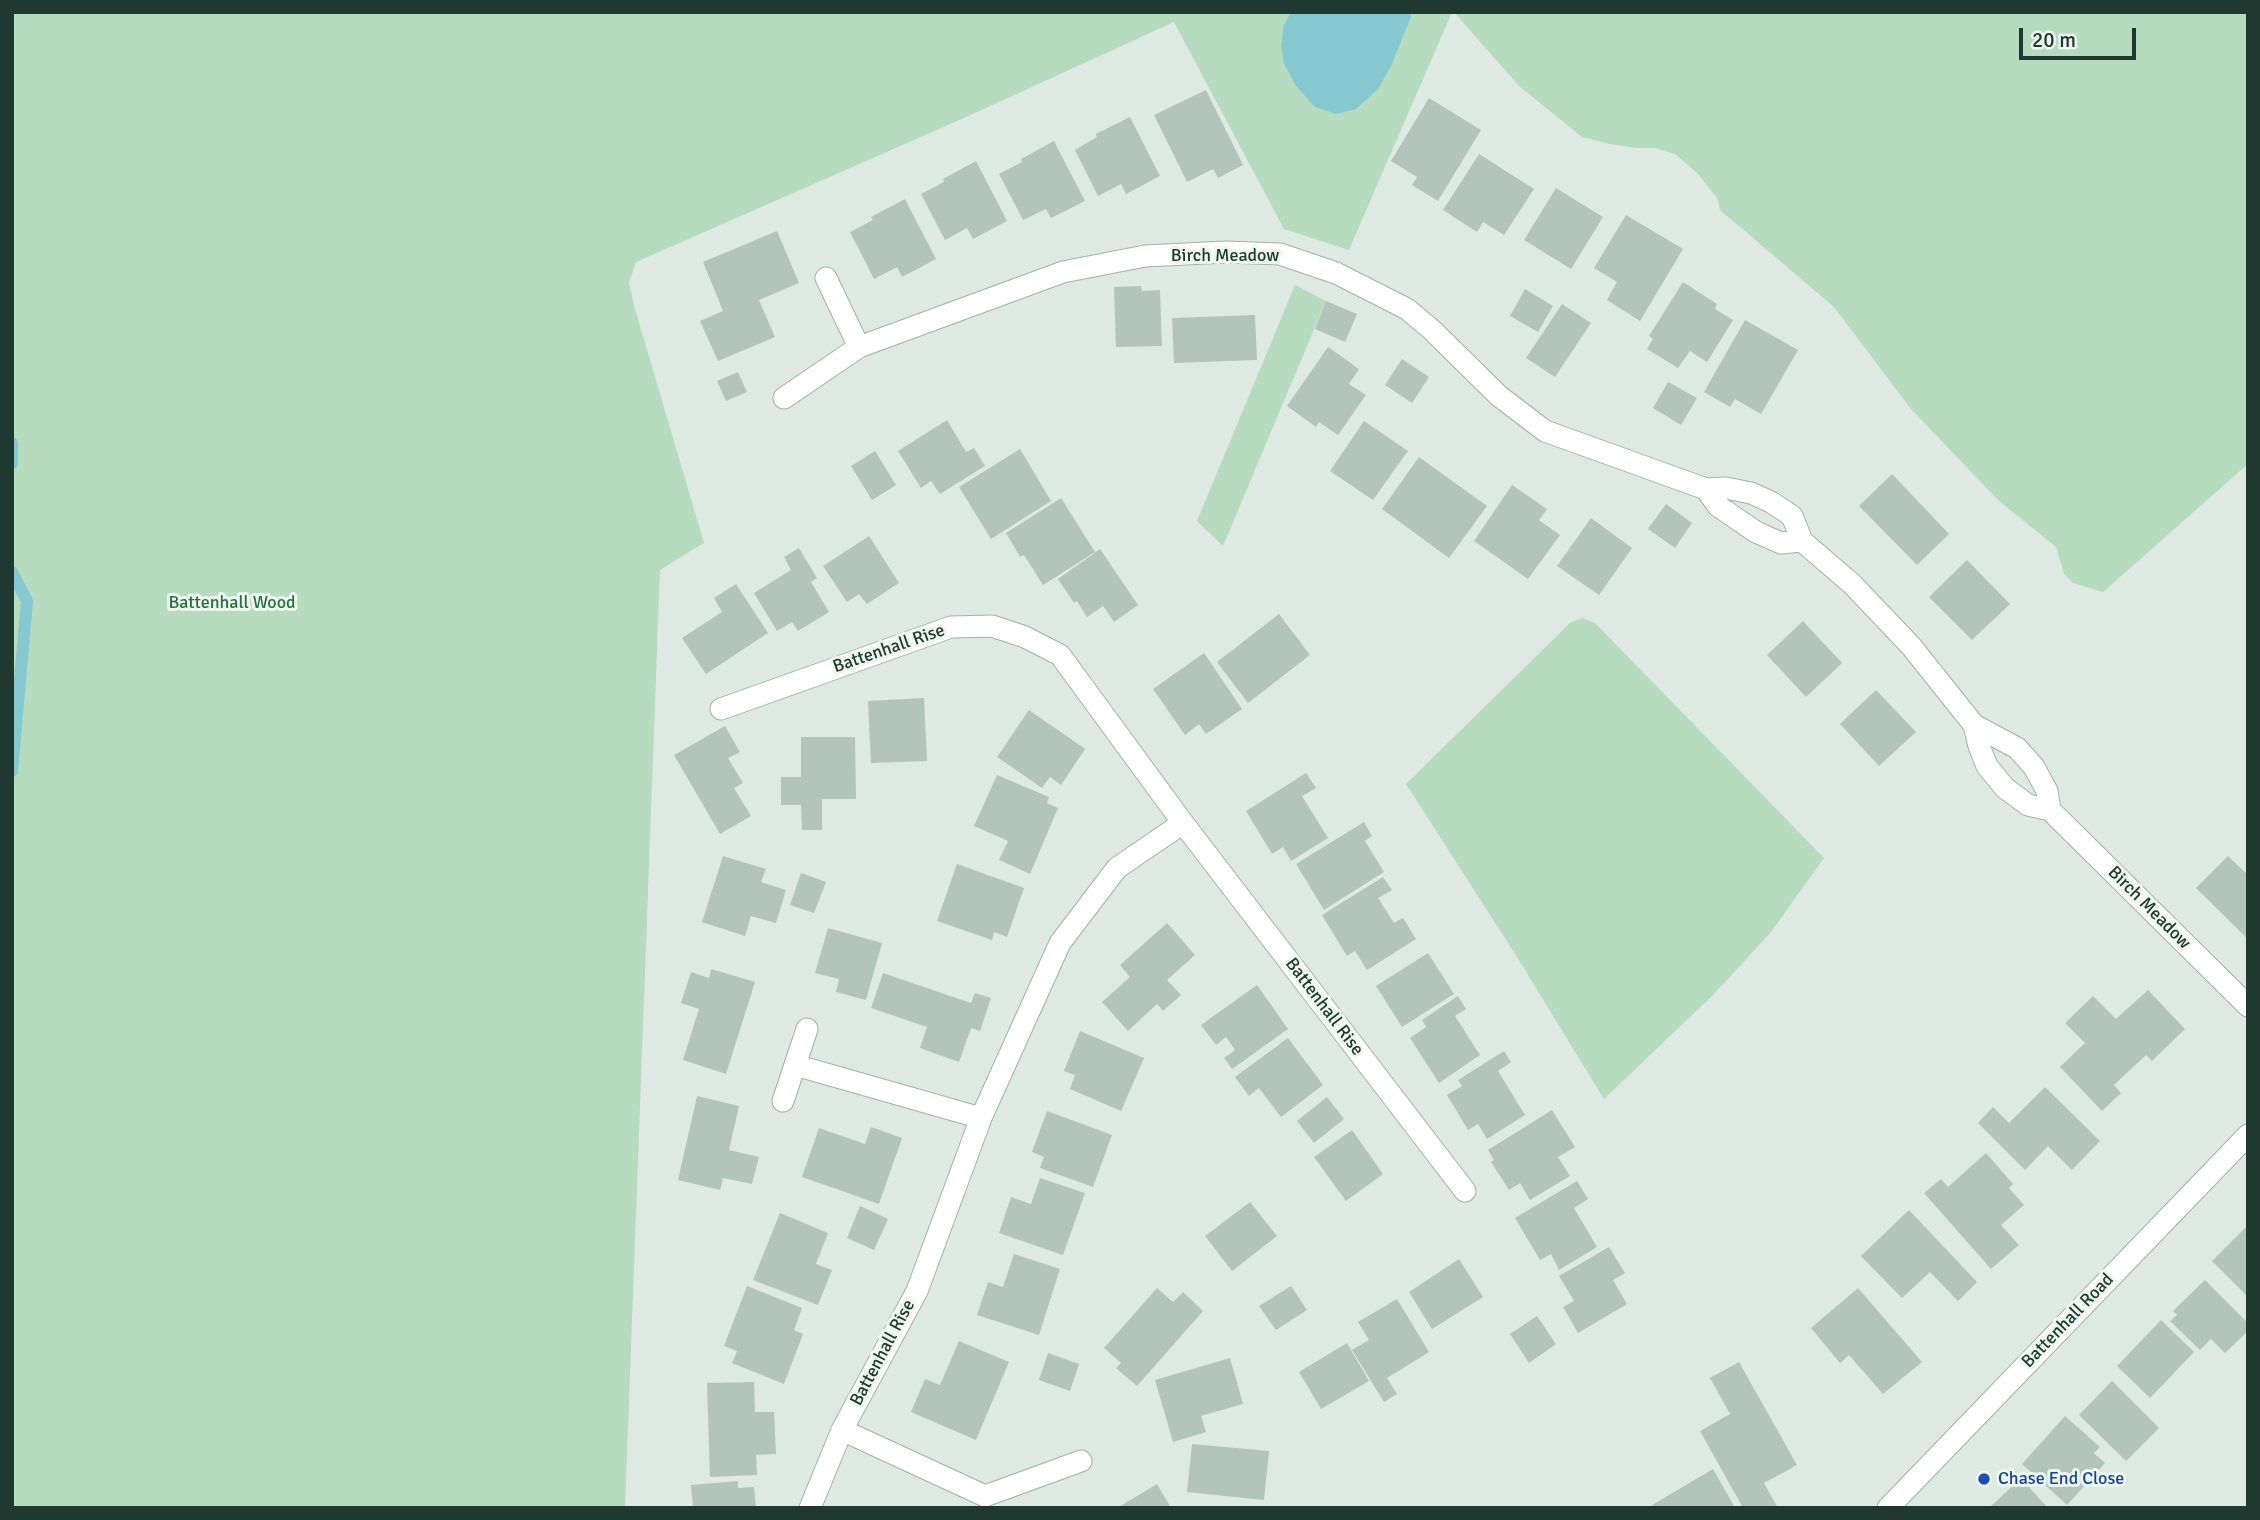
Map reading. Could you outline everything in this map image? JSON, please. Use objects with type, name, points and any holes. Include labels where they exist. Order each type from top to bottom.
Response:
[{"type":"street","name":"Birch Meadow","points":[[785,398],[859,347],[1063,272],[1145,256],[1226,252],[1280,254],[1336,273],[1407,309],[1499,396],[1545,431],[1706,489],[1726,488],[1751,494],[1771,502],[1792,516],[1802,541],[1852,584],[1911,646],[1974,726],[1987,766],[2005,788],[2028,805],[2050,810],[2248,1006]]},
{"type":"street","points":[[826,278],[859,347]]},
{"type":"street","name":"Birch Meadow","points":[[1706,489],[1718,506],[1756,532],[1781,543],[1802,541]]},
{"type":"street","name":"Battenhall Rise","points":[[721,709],[951,627],[992,626],[1025,637],[1060,656],[1183,823],[1465,1191]]},
{"type":"street","name":"Birch Meadow","points":[[1974,726],[2017,748],[2034,767],[2047,791],[2050,810]]},
{"type":"street","name":"Battenhall Rise","points":[[810,1508],[842,1430],[917,1291],[981,1118],[1060,943],[1117,868],[1183,823]]},
{"type":"street","points":[[783,1101],[807,1029]]},
{"type":"street","points":[[795,1065],[981,1118]]},
{"type":"street","name":"Battenhall Road","points":[[1888,1508],[2248,1135]]},
{"type":"street","points":[[842,1430],[985,1496],[1081,1461]]},
{"type":"green space","name":"Battenhall Wood","points":[[12,12],[1452,12],[1349,250],[1284,229],[1174,22],[964,118],[636,262],[629,283],[635,309],[704,543],[660,570],[625,1508],[12,1508]]},
{"type":"green space","points":[[1454,12],[2248,12],[2248,464],[2103,592],[2073,583],[2064,574],[2056,547],[1998,500],[1911,409],[1834,307],[1720,210],[1717,198],[1698,174],[1675,154],[1655,148],[1636,148],[1582,137],[1519,86]]},
{"type":"green space","points":[[1295,285],[1326,301],[1223,546],[1197,521]]},
{"type":"green space","points":[[1582,618],[1595,623],[1824,858],[1771,932],[1713,995],[1604,1099],[1406,784],[1570,623]]},
{"type":"water","points":[[1291,12],[1411,12],[1411,17],[1391,66],[1378,89],[1356,109],[1336,114],[1315,107],[1296,86],[1284,63],[1281,45],[1284,25]]},
{"type":"building","points":[[1206,90],[1243,165],[1218,178],[1213,169],[1187,182],[1154,115]]},
{"type":"building","points":[[1429,98],[1481,130],[1438,201],[1412,185],[1417,177],[1391,161]]},
{"type":"building","points":[[1130,117],[1160,176],[1126,194],[1121,184],[1098,196],[1075,150],[1097,137],[1096,134]]},
{"type":"building","points":[[1054,141],[1085,201],[1051,218],[1046,209],[1023,220],[999,174]]},
{"type":"building","points":[[1479,154],[1534,189],[1504,235],[1483,222],[1477,232],[1443,210]]},
{"type":"building","points":[[976,161],[1007,221],[973,239],[967,228],[945,240],[921,194]]},
{"type":"building","points":[[1556,188],[1603,217],[1571,269],[1524,240]]},
{"type":"building","points":[[905,199],[936,259],[902,277],[897,267],[874,279],[850,232]]},
{"type":"building","points":[[1626,215],[1683,249],[1640,321],[1607,300],[1617,282],[1594,268]]},
{"type":"building","points":[[777,231],[799,283],[759,300],[775,337],[718,361],[700,321],[723,311],[703,262]]},
{"type":"building","points":[[1683,282],[1717,304],[1715,309],[1733,320],[1707,362],[1690,351],[1678,368],[1647,349],[1653,339],[1649,336]]},
{"type":"building","points":[[1141,286],[1142,291],[1160,290],[1162,346],[1116,347],[1114,287]]},
{"type":"building","points":[[1525,289],[1553,306],[1538,332],[1510,316]]},
{"type":"building","points":[[1326,301],[1357,314],[1345,342],[1315,329]]},
{"type":"building","points":[[1562,304],[1591,323],[1555,377],[1526,358]]},
{"type":"building","points":[[1255,315],[1257,360],[1174,363],[1172,318]]},
{"type":"building","points":[[1745,320],[1798,350],[1761,414],[1735,399],[1730,407],[1704,392]]},
{"type":"building","points":[[1328,347],[1359,369],[1349,384],[1366,395],[1338,435],[1319,422],[1316,427],[1287,406]]},
{"type":"building","points":[[1402,359],[1429,377],[1412,403],[1385,385]]},
{"type":"building","points":[[738,372],[747,392],[726,401],[717,381]]},
{"type":"building","points":[[1668,382],[1697,398],[1681,425],[1653,408]]},
{"type":"building","points":[[947,420],[966,452],[974,448],[985,466],[940,494],[931,481],[921,488],[898,451]]},
{"type":"building","points":[[1364,421],[1408,451],[1373,500],[1330,471]]},
{"type":"building","points":[[1020,449],[1051,501],[991,539],[959,487]]},
{"type":"building","points":[[875,451],[896,485],[872,500],[851,466]]},
{"type":"building","points":[[1419,457],[1487,506],[1449,558],[1382,509]]},
{"type":"building","points":[[1892,474],[1949,534],[1917,565],[1859,506]]},
{"type":"building","points":[[1512,485],[1547,509],[1539,520],[1560,535],[1528,579],[1474,541]]},
{"type":"building","points":[[1061,498],[1095,552],[1043,585],[1024,555],[1020,557],[1006,533]]},
{"type":"building","points":[[1666,504],[1692,523],[1675,548],[1648,529]]},
{"type":"building","points":[[1591,518],[1632,548],[1599,595],[1557,566]]},
{"type":"building","points":[[869,536],[899,583],[867,604],[859,594],[847,602],[823,566]]},
{"type":"building","points":[[799,548],[817,578],[811,582],[829,612],[798,631],[792,622],[777,631],[754,593],[791,570],[784,557]]},
{"type":"building","points":[[1100,549],[1138,605],[1114,622],[1103,606],[1087,617],[1058,579]]},
{"type":"building","points":[[1967,560],[2010,604],[1972,640],[1929,597]]},
{"type":"building","points":[[736,584],[768,633],[706,674],[682,638],[722,612],[714,598]]},
{"type":"building","points":[[1279,614],[1310,655],[1248,703],[1217,662]]},
{"type":"building","points":[[1803,621],[1842,663],[1806,697],[1767,655]]},
{"type":"building","points":[[1204,653],[1242,709],[1206,734],[1199,724],[1185,735],[1153,689]]},
{"type":"building","points":[[1876,690],[1916,732],[1879,766],[1840,724]]},
{"type":"building","points":[[924,698],[927,761],[871,763],[868,701]]},
{"type":"building","points":[[1029,710],[1085,749],[1061,785],[1050,777],[1042,788],[997,757]]},
{"type":"building","points":[[725,726],[740,752],[728,758],[743,783],[734,788],[751,816],[720,834],[674,755]]},
{"type":"building","points":[[801,737],[855,737],[856,799],[822,799],[822,830],[802,830],[801,805],[781,805],[781,777],[801,777]]},
{"type":"building","points":[[1306,773],[1316,788],[1302,796],[1328,838],[1291,861],[1283,847],[1272,854],[1246,811]]},
{"type":"building","points":[[997,775],[1049,797],[1047,803],[1058,808],[1030,874],[999,860],[1008,841],[974,826]]},
{"type":"building","points":[[1364,822],[1372,836],[1365,841],[1384,872],[1324,910],[1296,864]]},
{"type":"building","points":[[723,856],[766,869],[761,882],[786,890],[776,923],[751,916],[745,936],[702,922]]},
{"type":"building","points":[[2228,856],[2248,875],[2248,939],[2196,888]]},
{"type":"building","points":[[957,864],[1024,888],[1007,937],[994,932],[992,940],[937,921]]},
{"type":"building","points":[[801,873],[826,882],[814,913],[790,905]]},
{"type":"building","points":[[1383,877],[1392,890],[1378,898],[1394,923],[1403,918],[1416,939],[1367,970],[1355,951],[1347,956],[1322,915]]},
{"type":"building","points":[[1167,923],[1195,955],[1167,980],[1181,995],[1163,1011],[1157,1004],[1128,1031],[1102,1002],[1130,977],[1120,965]]},
{"type":"building","points":[[828,928],[882,943],[866,1000],[836,992],[839,979],[815,973]]},
{"type":"building","points":[[1428,953],[1454,994],[1402,1027],[1376,986]]},
{"type":"building","points":[[711,969],[755,982],[726,1074],[683,1060],[699,1009],[681,1003],[691,972],[709,978]]},
{"type":"building","points":[[883,973],[971,1003],[975,993],[991,998],[980,1031],[971,1028],[959,1062],[920,1048],[927,1027],[871,1008]]},
{"type":"building","points":[[1257,985],[1288,1029],[1232,1069],[1224,1058],[1235,1050],[1226,1037],[1216,1045],[1201,1025]]},
{"type":"building","points":[[2148,990],[2185,1029],[2152,1061],[2146,1055],[2114,1085],[2121,1093],[2102,1111],[2060,1067],[2085,1043],[2065,1023],[2093,996],[2116,1019]]},
{"type":"building","points":[[1458,996],[1466,1009],[1455,1016],[1480,1055],[1439,1083],[1410,1038],[1426,1027],[1422,1020]]},
{"type":"building","points":[[1080,1031],[1144,1058],[1121,1111],[1070,1089],[1075,1075],[1064,1071]]},
{"type":"building","points":[[1288,1038],[1323,1085],[1281,1117],[1259,1088],[1249,1096],[1235,1077]]},
{"type":"building","points":[[1504,1051],[1511,1062],[1498,1071],[1525,1115],[1487,1139],[1478,1124],[1468,1130],[1447,1095],[1462,1086],[1458,1080]]},
{"type":"building","points":[[2045,1087],[2100,1141],[2072,1170],[2048,1146],[2025,1170],[1978,1123],[1993,1107],[2009,1123]]},
{"type":"building","points":[[697,1096],[739,1106],[729,1150],[759,1157],[752,1184],[723,1178],[720,1190],[678,1180]]},
{"type":"building","points":[[1327,1097],[1344,1119],[1314,1143],[1297,1121]]},
{"type":"building","points":[[1552,1110],[1575,1147],[1558,1157],[1570,1176],[1530,1200],[1520,1183],[1509,1190],[1491,1162],[1494,1160],[1488,1150]]},
{"type":"building","points":[[1047,1111],[1112,1135],[1093,1187],[1040,1168],[1044,1157],[1032,1152]]},
{"type":"building","points":[[871,1127],[902,1138],[879,1204],[802,1177],[819,1128],[865,1144]]},
{"type":"building","points":[[1352,1130],[1383,1174],[1346,1201],[1314,1157]]},
{"type":"building","points":[[1986,1153],[2013,1184],[2009,1188],[2024,1205],[2001,1225],[2019,1245],[1991,1269],[1924,1193],[1941,1179],[1948,1187]]},
{"type":"building","points":[[1040,1178],[1085,1193],[1063,1255],[999,1233],[1011,1197],[1031,1204]]},
{"type":"building","points":[[1577,1181],[1588,1199],[1574,1208],[1597,1247],[1559,1270],[1551,1254],[1540,1260],[1515,1218]]},
{"type":"building","points":[[1250,1202],[1277,1236],[1232,1271],[1205,1236]]},
{"type":"building","points":[[860,1206],[888,1219],[874,1250],[847,1238]]},
{"type":"building","points":[[1909,1210],[1977,1282],[1958,1301],[1930,1272],[1902,1298],[1861,1256]]},
{"type":"building","points":[[780,1213],[828,1233],[816,1264],[832,1270],[818,1305],[753,1280]]},
{"type":"building","points":[[2248,1225],[2248,1297],[2212,1261]]},
{"type":"building","points":[[1609,1247],[1625,1273],[1613,1280],[1627,1304],[1578,1333],[1563,1307],[1574,1301],[1559,1276]]},
{"type":"building","points":[[1014,1254],[1060,1269],[1039,1335],[977,1315],[988,1282],[1003,1287]]},
{"type":"building","points":[[1459,1259],[1483,1297],[1432,1329],[1409,1292]]},
{"type":"building","points":[[2205,1280],[2248,1323],[2248,1331],[2225,1353],[2211,1339],[2200,1350],[2170,1321],[2177,1315],[2173,1311]]},
{"type":"building","points":[[747,1286],[802,1308],[794,1330],[803,1334],[784,1384],[732,1363],[737,1351],[724,1346]]},
{"type":"building","points":[[1291,1286],[1307,1310],[1276,1330],[1259,1306]]},
{"type":"building","points":[[1157,1288],[1173,1302],[1183,1292],[1203,1311],[1137,1386],[1116,1368],[1121,1363],[1104,1348]]},
{"type":"building","points":[[1858,1288],[1922,1362],[1883,1394],[1849,1355],[1840,1363],[1811,1328]]},
{"type":"building","points":[[1397,1299],[1429,1352],[1387,1378],[1397,1394],[1384,1402],[1352,1350],[1369,1340],[1358,1322]]},
{"type":"building","points":[[1537,1316],[1556,1344],[1529,1363],[1510,1334]]},
{"type":"building","points":[[2161,1320],[2194,1352],[2150,1398],[2117,1366]]},
{"type":"building","points":[[959,1341],[1009,1362],[976,1440],[911,1412],[925,1379],[940,1385]]},
{"type":"building","points":[[1347,1343],[1369,1381],[1321,1409],[1299,1372]]},
{"type":"building","points":[[1048,1353],[1079,1364],[1070,1391],[1039,1380]]},
{"type":"building","points":[[1230,1358],[1243,1404],[1201,1416],[1206,1432],[1173,1442],[1155,1380]]},
{"type":"building","points":[[1739,1362],[1797,1465],[1764,1483],[1778,1508],[1743,1508],[1700,1431],[1730,1414],[1710,1378]]},
{"type":"building","points":[[2112,1381],[2159,1428],[2126,1461],[2079,1415]]},
{"type":"building","points":[[754,1382],[755,1412],[774,1412],[776,1454],[756,1455],[757,1475],[710,1477],[707,1383]]},
{"type":"building","points":[[2065,1416],[2100,1447],[2094,1453],[2105,1463],[2067,1505],[2022,1464]]},
{"type":"building","points":[[1192,1444],[1269,1451],[1264,1500],[1187,1492]]},
{"type":"building","points":[[1713,1469],[1734,1506],[1731,1508],[1653,1508],[1652,1505]]},
{"type":"building","points":[[2021,1478],[2048,1508],[1989,1508]]},
{"type":"building","points":[[738,1481],[738,1488],[754,1487],[756,1508],[693,1508],[691,1485]]},
{"type":"building","points":[[1157,1484],[1171,1508],[1117,1508]]},
{"type":"waterway","points":[[12,443],[12,463]]},
{"type":"waterway","points":[[12,572],[27,601],[12,771]]},
{"type":"place","name":"Chase End Close","points":[[1984,1479]]}]
